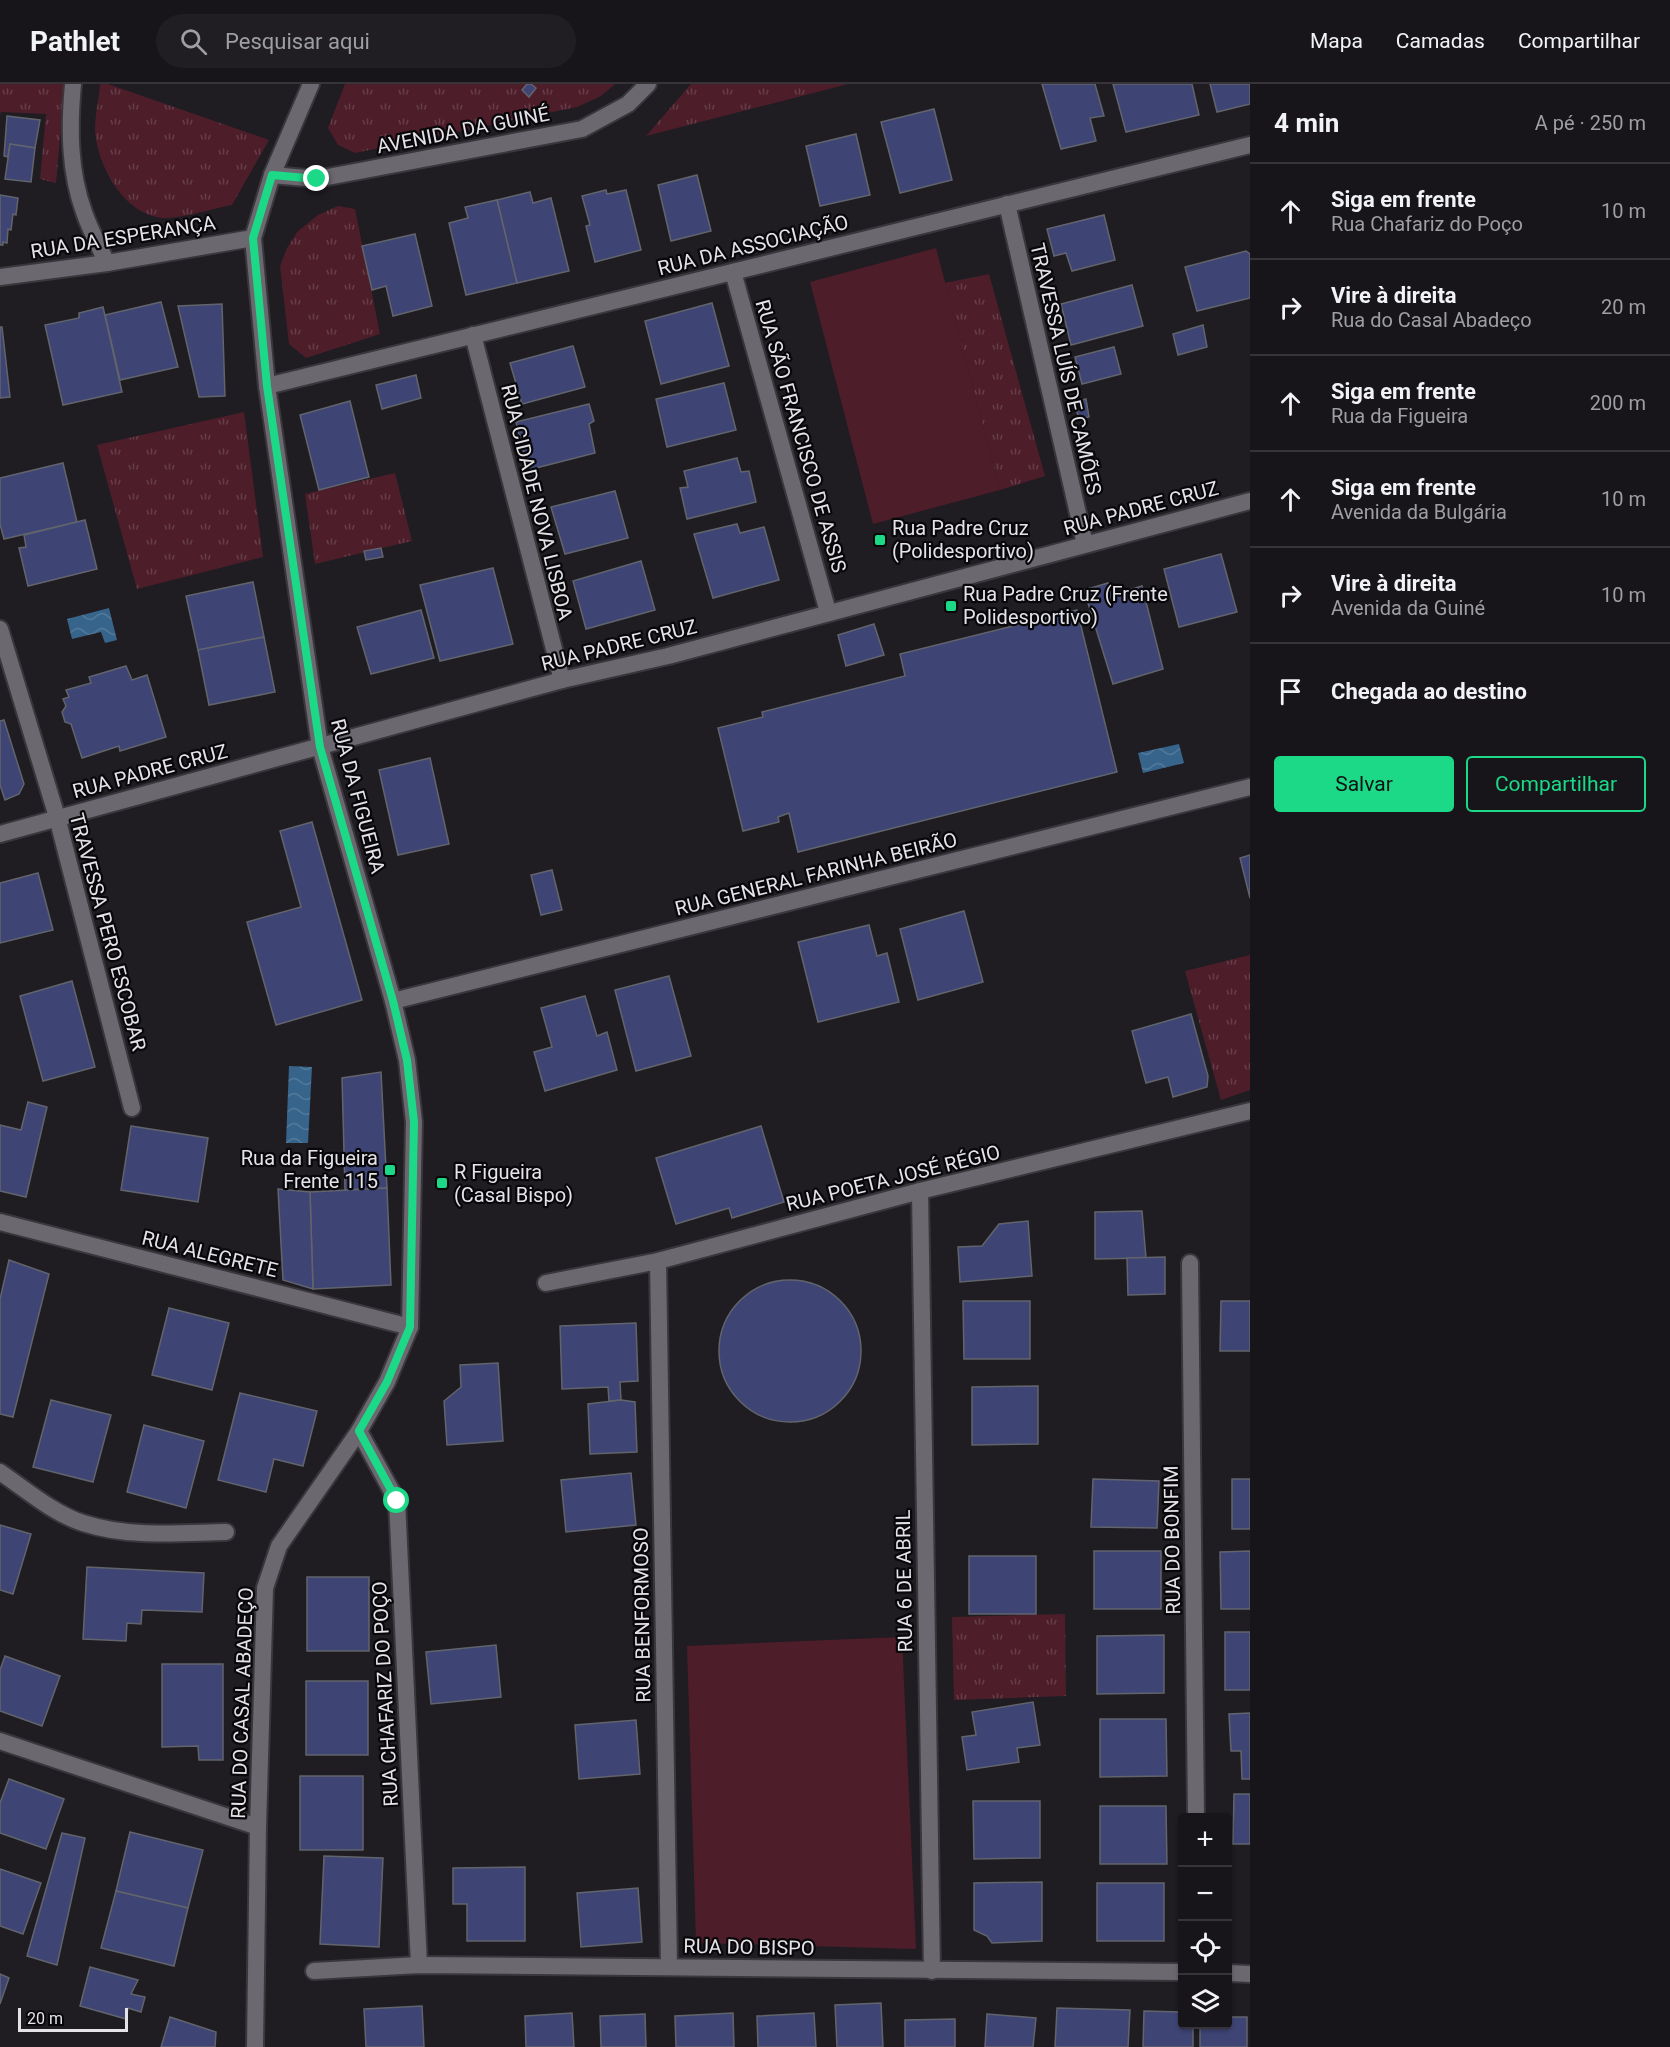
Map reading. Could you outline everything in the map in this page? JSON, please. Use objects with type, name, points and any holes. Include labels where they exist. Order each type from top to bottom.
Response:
[{"type":"street","points":[[73,84],[70,112],[72,167],[84,212],[107,263]]},
{"type":"street","points":[[253,238],[272,175],[311,84]]},
{"type":"street","name":"AVENIDA DA GUINÉ","points":[[272,175],[317,179],[582,129],[628,104],[648,84]]},
{"type":"street","name":"RUA DA ASSOCIAÇÃO","points":[[267,386],[1250,145]]},
{"type":"street","name":"TRAVESSA LUÍS DE CAMÕES","points":[[1007,204],[1085,544]]},
{"type":"street","name":"RUA DA ESPERANÇA","points":[[0,277],[107,263],[253,238]]},
{"type":"street","name":"RUA DA FIGUEIRA","points":[[253,238],[267,386],[320,747],[393,1001],[407,1060],[414,1122],[410,1327]]},
{"type":"street","name":"RUA SÃO FRANCISCO DE ASSIS","points":[[733,272],[828,612]]},
{"type":"street","name":"RUA CIDADE NOVA LISBOA","points":[[473,335],[562,680]]},
{"type":"street","name":"RUA PADRE CRUZ","points":[[0,834],[562,680],[668,656],[1250,501]]},
{"type":"street","name":"TRAVESSA PERO ESCOBAR","points":[[0,629],[57,817],[132,1108]]},
{"type":"street","name":"RUA GENERAL FARINHA BEIRÃO","points":[[393,1001],[1250,787]]},
{"type":"street","name":"RUA POETA JOSÉ RÉGIO","points":[[546,1282],[658,1262],[920,1191],[1250,1111]]},
{"type":"street","name":"RUA 6 DE ABRIL","points":[[920,1191],[932,1971]]},
{"type":"street","name":"RUA ALEGRETE","points":[[0,1222],[410,1327]]},
{"type":"street","name":"RUA BENFORMOSO","points":[[658,1262],[669,1967]]},
{"type":"street","name":"RUA DO BONFIM","points":[[1190,1263],[1196,1813]]},
{"type":"street","name":"RUA DO CASAL ABADEÇO","points":[[255,2047],[265,1588],[279,1546],[359,1431],[387,1382],[410,1327]]},
{"type":"street","name":"RUA CHAFARIZ DO POÇO","points":[[359,1431],[397,1501],[419,1965]]},
{"type":"street","points":[[0,1472],[46,1504],[81,1523],[130,1534],[226,1532]]},
{"type":"street","points":[[0,1741],[258,1827]]},
{"type":"street","name":"RUA DO BISPO","points":[[314,1971],[419,1965],[1178,1972]]},
{"type":"street","points":[[1232,1973],[1250,1974]]},
{"type":"green space","points":[[0,84],[65,84],[56,183],[40,179],[46,114],[1,112],[0,116]]},
{"type":"green space","points":[[100,84],[108,84],[269,140],[232,205],[164,218],[150,215],[126,199],[107,173],[97,144],[95,124]]},
{"type":"green space","points":[[345,84],[615,84],[601,96],[577,107],[355,153],[338,145],[328,128]]},
{"type":"green space","points":[[691,84],[848,84],[646,136]]},
{"type":"green space","points":[[338,206],[355,209],[380,334],[306,358],[289,344],[280,266],[297,232],[318,215]]},
{"type":"green space","points":[[936,248],[1000,490],[873,524],[810,282]]},
{"type":"green space","points":[[989,274],[1045,476],[1000,490],[945,283]]},
{"type":"green space","points":[[244,412],[263,557],[137,589],[97,445]]},
{"type":"green space","points":[[395,473],[412,541],[315,564],[305,494]]},
{"type":"green space","points":[[1250,955],[1250,1090],[1221,1100],[1185,971]]},
{"type":"green space","points":[[1065,1614],[1066,1696],[954,1700],[952,1617]]},
{"type":"green space","points":[[902,1637],[916,1949],[696,1943],[687,1646]]},
{"type":"water","points":[[109,608],[117,640],[105,643],[101,632],[72,639],[67,619]]},
{"type":"water","points":[[1179,744],[1184,763],[1143,773],[1138,753]]},
{"type":"water","points":[[289,1066],[312,1067],[308,1143],[286,1143]]},
{"type":"building","points":[[527,84],[536,88],[529,97],[522,90]]},
{"type":"building","points":[[1042,84],[1095,84],[1104,116],[1090,118],[1096,141],[1061,149]]},
{"type":"building","points":[[1113,84],[1192,84],[1199,115],[1126,132]]},
{"type":"building","points":[[1210,84],[1250,84],[1250,104],[1217,112]]},
{"type":"building","points":[[934,109],[952,180],[900,193],[881,122]]},
{"type":"building","points":[[7,116],[40,120],[35,148],[10,144],[8,157],[4,156]]},
{"type":"building","points":[[856,134],[870,195],[820,206],[806,146]]},
{"type":"building","points":[[10,144],[35,148],[31,182],[5,179]]},
{"type":"building","points":[[697,175],[711,231],[671,241],[658,185]]},
{"type":"building","points":[[606,190],[607,194],[626,190],[641,250],[595,262],[586,226],[590,225],[582,196]]},
{"type":"building","points":[[530,192],[533,203],[551,198],[569,271],[517,283],[497,200]]},
{"type":"building","points":[[0,195],[18,198],[16,215],[13,214],[11,230],[8,229],[7,243],[3,242],[3,245],[0,245]]},
{"type":"building","points":[[497,200],[517,283],[466,295],[449,223],[468,218],[465,207]]},
{"type":"building","points":[[1104,215],[1115,260],[1072,271],[1066,253],[1054,256],[1047,229]]},
{"type":"building","points":[[415,234],[432,306],[393,316],[386,286],[372,290],[362,246]]},
{"type":"building","points":[[1246,251],[1250,254],[1250,298],[1197,311],[1185,267]]},
{"type":"building","points":[[1132,285],[1143,326],[1071,345],[1061,304]]},
{"type":"building","points":[[161,302],[178,367],[120,380],[105,315]]},
{"type":"building","points":[[712,303],[729,366],[661,384],[645,321]]},
{"type":"building","points":[[222,304],[225,396],[199,397],[178,306]]},
{"type":"building","points":[[103,307],[122,392],[63,405],[45,325],[79,318],[79,313]]},
{"type":"building","points":[[1203,325],[1207,347],[1178,355],[1173,334]]},
{"type":"building","points":[[0,327],[2,327],[10,397],[0,398]]},
{"type":"building","points":[[573,346],[585,387],[522,404],[510,363]]},
{"type":"building","points":[[1114,347],[1121,374],[1082,384],[1075,357]]},
{"type":"building","points":[[416,375],[421,398],[382,409],[376,385]]},
{"type":"building","points":[[724,383],[736,430],[667,447],[656,399]]},
{"type":"building","points":[[1086,399],[1089,417],[1079,419],[1074,402]]},
{"type":"building","points":[[350,401],[369,477],[319,490],[300,415]]},
{"type":"building","points":[[589,404],[594,421],[589,424],[595,453],[528,470],[516,422]]},
{"type":"building","points":[[737,458],[741,472],[749,471],[756,502],[687,519],[680,488],[688,487],[684,471]]},
{"type":"building","points":[[63,463],[77,522],[4,539],[0,524],[0,478]]},
{"type":"building","points":[[615,491],[628,538],[565,554],[551,507]]},
{"type":"building","points":[[85,520],[97,569],[28,586],[19,548],[26,547],[24,535]]},
{"type":"building","points":[[737,524],[740,533],[764,527],[779,580],[713,598],[694,534]]},
{"type":"building","points":[[381,548],[383,557],[366,560],[364,551]]},
{"type":"building","points":[[1221,554],[1237,612],[1179,627],[1164,569]]},
{"type":"building","points":[[641,561],[655,610],[586,629],[573,581]]},
{"type":"building","points":[[493,568],[513,644],[440,661],[420,585]]},
{"type":"building","points":[[253,582],[264,637],[198,650],[186,596]]},
{"type":"building","points":[[1108,583],[1112,595],[1142,586],[1163,669],[1113,684],[1084,590]]},
{"type":"building","points":[[421,610],[434,658],[371,674],[357,627]]},
{"type":"building","points":[[1077,610],[1117,772],[798,852],[789,813],[778,817],[779,822],[743,831],[718,728],[763,717],[762,712],[905,676],[900,654]]},
{"type":"building","points":[[874,624],[884,655],[846,666],[838,635]]},
{"type":"building","points":[[264,637],[275,692],[209,705],[198,650]]},
{"type":"building","points":[[126,666],[132,680],[147,675],[166,737],[120,751],[119,746],[82,758],[71,724],[65,722],[62,712],[66,706],[63,699],[69,697],[66,690],[91,683],[89,677]]},
{"type":"building","points":[[4,720],[24,784],[19,794],[5,800],[0,785],[0,721]]},
{"type":"building","points":[[430,758],[449,844],[398,855],[379,770]]},
{"type":"building","points":[[312,822],[362,1000],[276,1025],[247,922],[301,907],[280,831]]},
{"type":"building","points":[[1250,855],[1250,898],[1240,858]]},
{"type":"building","points":[[552,870],[562,910],[541,915],[531,875]]},
{"type":"building","points":[[38,873],[53,930],[0,943],[0,883]]},
{"type":"building","points":[[964,911],[983,982],[918,1000],[900,929]]},
{"type":"building","points":[[869,925],[877,956],[887,953],[899,1002],[818,1022],[798,942]]},
{"type":"building","points":[[669,976],[691,1056],[636,1071],[615,990]]},
{"type":"building","points":[[72,981],[95,1067],[43,1081],[20,996]]},
{"type":"building","points":[[585,996],[597,1036],[607,1032],[617,1070],[545,1091],[534,1052],[552,1047],[541,1008]]},
{"type":"building","points":[[1191,1014],[1208,1076],[1207,1087],[1173,1097],[1168,1077],[1146,1083],[1132,1031]]},
{"type":"building","points":[[381,1072],[387,1188],[345,1190],[342,1078]]},
{"type":"building","points":[[28,1102],[47,1107],[26,1197],[0,1191],[0,1125],[21,1130]]},
{"type":"building","points":[[131,1126],[208,1138],[198,1202],[121,1190]]},
{"type":"building","points":[[761,1126],[784,1202],[732,1218],[729,1208],[676,1224],[656,1158]]},
{"type":"building","points":[[387,1188],[391,1285],[313,1289],[310,1192]]},
{"type":"building","points":[[278,1189],[310,1192],[313,1289],[283,1280]]},
{"type":"building","points":[[1142,1211],[1146,1258],[1095,1259],[1095,1212]]},
{"type":"building","points":[[1028,1221],[1032,1276],[960,1282],[958,1247],[982,1246],[999,1224]]},
{"type":"building","points":[[1165,1257],[1165,1294],[1128,1295],[1127,1258]]},
{"type":"building","points":[[9,1260],[49,1274],[13,1417],[0,1414],[0,1299]]},
{"type":"building","points":[[790,1280],[817,1285],[840,1301],[856,1324],[861,1351],[856,1378],[840,1401],[817,1417],[790,1422],[763,1417],[740,1401],[724,1378],[719,1351],[724,1324],[740,1301],[763,1285]]},
{"type":"building","points":[[963,1301],[1030,1301],[1030,1359],[964,1359]]},
{"type":"building","points":[[1221,1301],[1250,1301],[1250,1351],[1220,1351]]},
{"type":"building","points":[[169,1308],[229,1323],[212,1390],[152,1375]]},
{"type":"building","points":[[636,1323],[638,1381],[620,1382],[621,1400],[609,1401],[608,1387],[562,1389],[560,1326]]},
{"type":"building","points":[[498,1363],[503,1441],[447,1445],[444,1401],[461,1387],[460,1365]]},
{"type":"building","points":[[1038,1386],[1038,1444],[972,1445],[972,1387]]},
{"type":"building","points":[[240,1393],[317,1411],[303,1466],[274,1459],[266,1492],[218,1480]]},
{"type":"building","points":[[51,1400],[111,1415],[93,1482],[33,1467]]},
{"type":"building","points":[[621,1400],[635,1402],[637,1452],[590,1454],[588,1404]]},
{"type":"building","points":[[144,1425],[204,1441],[186,1508],[127,1492]]},
{"type":"building","points":[[631,1473],[636,1525],[566,1532],[561,1480]]},
{"type":"building","points":[[1093,1479],[1159,1481],[1157,1528],[1091,1527]]},
{"type":"building","points":[[1232,1479],[1250,1479],[1250,1529],[1232,1529]]},
{"type":"building","points":[[0,1525],[31,1534],[13,1594],[0,1590]]},
{"type":"building","points":[[1094,1551],[1161,1551],[1161,1609],[1094,1609]]},
{"type":"building","points":[[1250,1551],[1250,1609],[1221,1609],[1220,1552]]},
{"type":"building","points":[[969,1556],[1036,1556],[1036,1614],[969,1614]]},
{"type":"building","points":[[87,1567],[204,1573],[202,1612],[142,1610],[141,1624],[127,1623],[126,1641],[83,1639]]},
{"type":"building","points":[[307,1577],[369,1577],[369,1651],[307,1651]]},
{"type":"building","points":[[1225,1632],[1250,1632],[1250,1690],[1225,1690]]},
{"type":"building","points":[[1164,1635],[1164,1693],[1097,1694],[1097,1636]]},
{"type":"building","points":[[496,1645],[501,1697],[431,1704],[426,1652]]},
{"type":"building","points":[[5,1656],[60,1676],[42,1726],[0,1711],[0,1670]]},
{"type":"building","points":[[162,1664],[223,1664],[223,1760],[199,1760],[198,1746],[162,1747]]},
{"type":"building","points":[[306,1681],[368,1681],[368,1755],[306,1755]]},
{"type":"building","points":[[1033,1702],[1040,1745],[1017,1748],[1019,1762],[967,1770],[962,1737],[976,1735],[972,1712]]},
{"type":"building","points":[[1250,1713],[1250,1779],[1242,1779],[1241,1751],[1231,1751],[1229,1714]]},
{"type":"building","points":[[1100,1719],[1166,1719],[1167,1776],[1100,1777]]},
{"type":"building","points":[[636,1720],[640,1774],[579,1779],[575,1725]]},
{"type":"building","points":[[300,1776],[363,1776],[363,1850],[300,1850]]},
{"type":"building","points":[[9,1779],[64,1799],[46,1849],[0,1833],[0,1803]]},
{"type":"building","points":[[1234,1794],[1250,1794],[1250,1844],[1233,1844]]},
{"type":"building","points":[[973,1801],[1040,1801],[1040,1858],[974,1859]]},
{"type":"building","points":[[1100,1806],[1166,1806],[1167,1864],[1100,1864]]},
{"type":"building","points":[[130,1832],[203,1850],[188,1908],[116,1891]]},
{"type":"building","points":[[62,1833],[85,1838],[57,1965],[27,1956]]},
{"type":"building","points":[[324,1856],[383,1858],[379,1947],[320,1944]]},
{"type":"building","points":[[525,1867],[525,1941],[467,1941],[467,1904],[453,1904],[453,1868]]},
{"type":"building","points":[[0,1869],[41,1883],[23,1934],[0,1926]]},
{"type":"building","points":[[1042,1882],[1042,1941],[992,1943],[987,1936],[974,1930],[974,1883]]},
{"type":"building","points":[[1097,1883],[1164,1883],[1164,1941],[1097,1941]]},
{"type":"building","points":[[638,1888],[642,1942],[581,1947],[577,1893]]},
{"type":"building","points":[[116,1891],[188,1908],[174,1966],[101,1948]]},
{"type":"building","points":[[90,1967],[138,1980],[131,1994],[145,1997],[141,2012],[128,2008],[126,2019],[80,2006]]},
{"type":"building","points":[[0,1974],[9,1978],[0,2004]]},
{"type":"building","points":[[881,2003],[883,2047],[837,2047],[835,2005]]},
{"type":"building","points":[[422,2006],[424,2047],[366,2047],[364,2009]]},
{"type":"building","points":[[1057,2008],[1130,2010],[1128,2047],[1055,2047]]},
{"type":"building","points":[[1144,2011],[1178,2012],[1178,2029],[1193,2029],[1193,2047],[1143,2047]]},
{"type":"building","points":[[572,2013],[574,2047],[526,2047],[525,2016]]},
{"type":"building","points":[[733,2013],[734,2047],[676,2047],[675,2016]]},
{"type":"building","points":[[814,2013],[816,2047],[758,2047],[757,2016]]},
{"type":"building","points":[[645,2014],[646,2047],[601,2047],[600,2016]]},
{"type":"building","points":[[987,2014],[1036,2018],[1033,2047],[985,2047]]},
{"type":"building","points":[[170,2017],[216,2032],[215,2047],[161,2047]]},
{"type":"building","points":[[1232,2017],[1247,2017],[1247,2047],[1200,2047],[1200,2029],[1232,2029]]},
{"type":"building","points":[[955,2019],[955,2047],[905,2047],[905,2020]]},
{"type":"place","name":"Rua Padre Cruz (Polidesportivo)","points":[[880,540]]},
{"type":"place","name":"Rua Padre Cruz (Frente Polidesportivo)","points":[[951,606]]},
{"type":"place","name":"Rua da Figueira Frente 115","points":[[390,1170]]},
{"type":"place","name":"R Figueira (Casal Bispo)","points":[[442,1183]]},
{"type":"route","points":[[317,179],[272,175],[253,238],[267,386],[320,747],[393,1001],[407,1060],[414,1122],[410,1327],[387,1382],[359,1431],[397,1501]]}]
